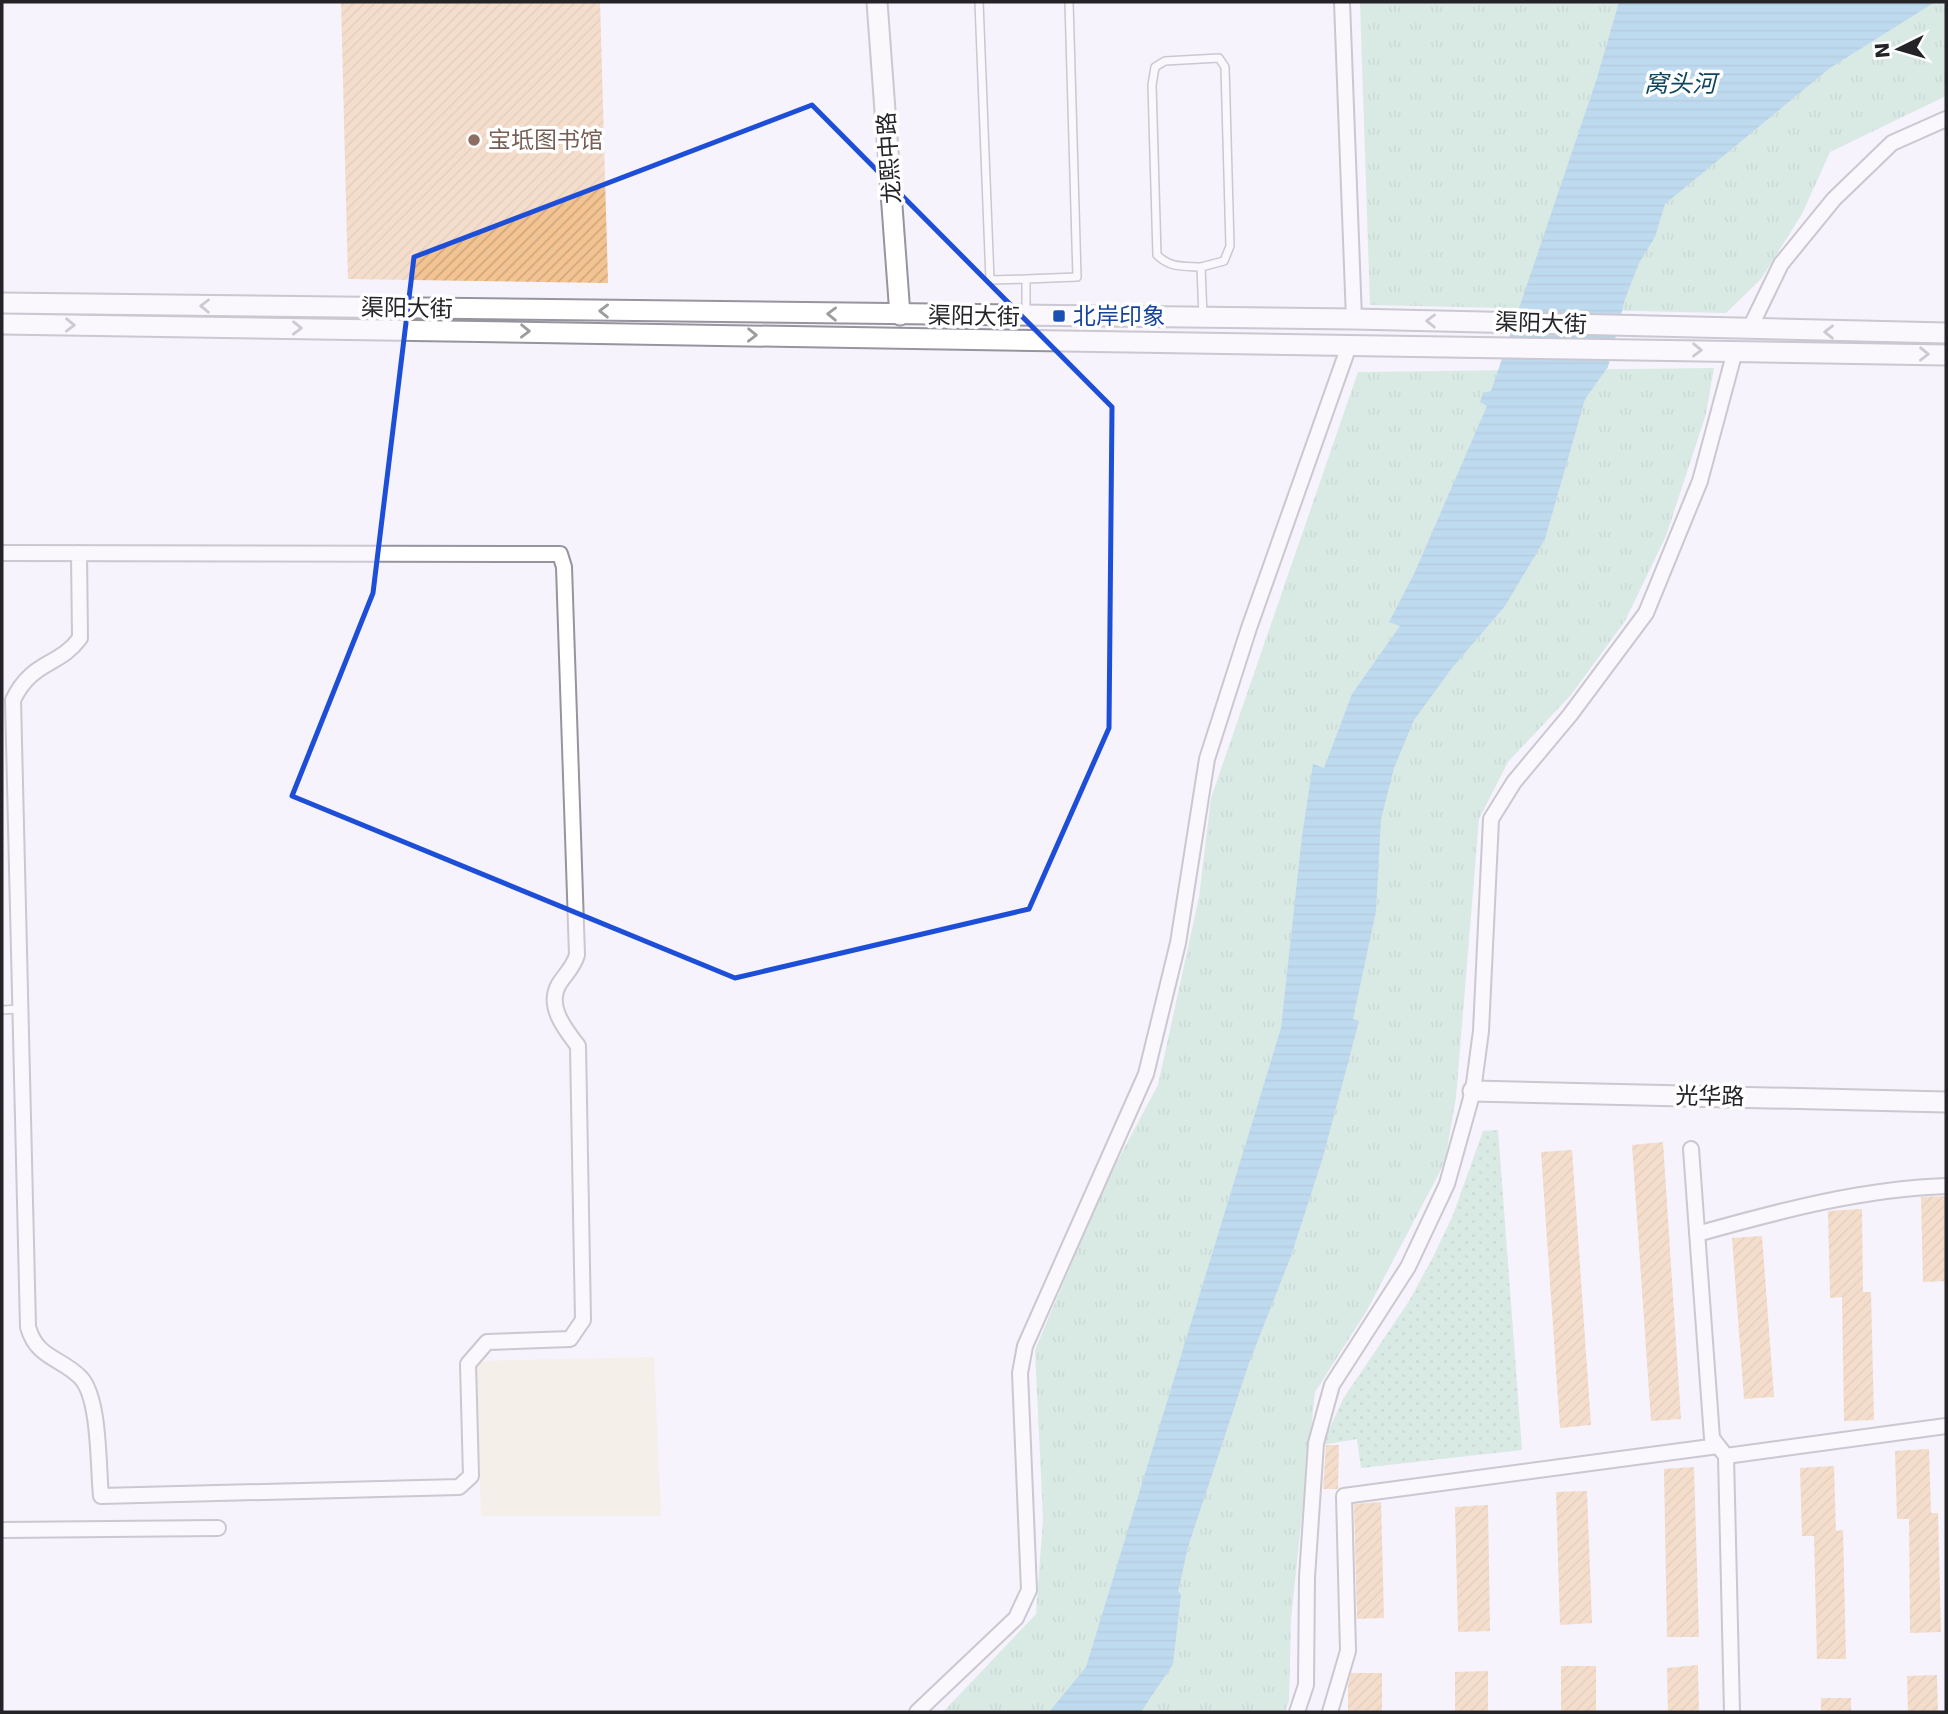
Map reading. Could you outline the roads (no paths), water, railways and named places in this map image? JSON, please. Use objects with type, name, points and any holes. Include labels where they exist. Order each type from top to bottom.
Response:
[{"type":"main road","name":"龙熙中路","points":[[877,2],[900,315]]},
{"type":"main road","name":"渠阳大街","points":[[2,303],[1354,319],[1946,333]]},
{"type":"main road","name":"渠阳大街","points":[[2,324],[1350,343],[1946,355]]},
{"type":"main road","name":"光华路","points":[[1473,1091],[1946,1102]]},
{"type":"street","points":[[1342,2],[1354,319]]},
{"type":"street","points":[[1749,330],[1781,264],[1834,199],[1892,143],[1946,119]]},
{"type":"street","points":[[917,1712],[1016,1618],[1029,1590],[1020,1373],[1025,1346],[1146,1074],[1178,943],[1207,759],[1249,628],[1350,343]]},
{"type":"street","points":[[1297,1712],[1306,1685],[1307,1577],[1316,1443],[1332,1385],[1408,1267],[1447,1184],[1473,1091],[1481,1031],[1491,819],[1514,782],[1570,715],[1646,613],[1700,481],[1735,351]]},
{"type":"street","points":[[2,552],[560,554],[564,567],[577,955],[572,970],[559,985],[555,1003],[561,1024],[578,1046],[583,1320],[570,1339],[487,1342],[468,1364],[471,1476],[459,1487],[101,1496],[92,1395],[81,1378],[33,1345],[28,1327],[13,700],[22,681],[66,653],[80,638],[79,553]]},
{"type":"street","points":[[1691,1149],[1712,1437],[1722,1451],[1732,1712]]},
{"type":"street","points":[[1697,1234],[1821,1202],[1911,1187],[1946,1186]]},
{"type":"street","points":[[1330,1712],[1348,1651],[1344,1496],[1946,1426]]},
{"type":"street","points":[[2,1530],[218,1528]]},
{"type":"lane","points":[[979,2],[990,279],[1077,277],[1069,2]]},
{"type":"lane","points":[[1219,58],[1225,67],[1230,246],[1224,261],[1201,267],[1174,266],[1165,263],[1157,255],[1152,85],[1155,67],[1165,61],[1219,58]]},
{"type":"lane","points":[[1201,267],[1203,318]]},
{"type":"lane","points":[[1026,279],[1026,316]]},
{"type":"lane","points":[[2,1010],[20,1009]]},
{"type":"water","name":"窝头河","points":[[1619,2],[1935,2],[1830,68],[1665,204],[1655,237],[1639,263],[1625,299],[1608,367],[1585,399],[1545,539],[1505,606],[1452,668],[1414,720],[1394,768],[1381,819],[1376,911],[1353,1019],[1359,1021],[1323,1157],[1291,1256],[1249,1363],[1188,1547],[1178,1592],[1181,1594],[1173,1664],[1141,1712],[1049,1712],[1086,1667],[1281,1028],[1302,836],[1313,764],[1324,768],[1352,694],[1400,626],[1389,622],[1414,574],[1487,406],[1480,402],[1483,393],[1491,391],[1596,81]]},
{"type":"place","name":"宝坻图书馆","points":[[474,140]]},
{"type":"place","name":"北岸印象","points":[[1059,316]]}]
